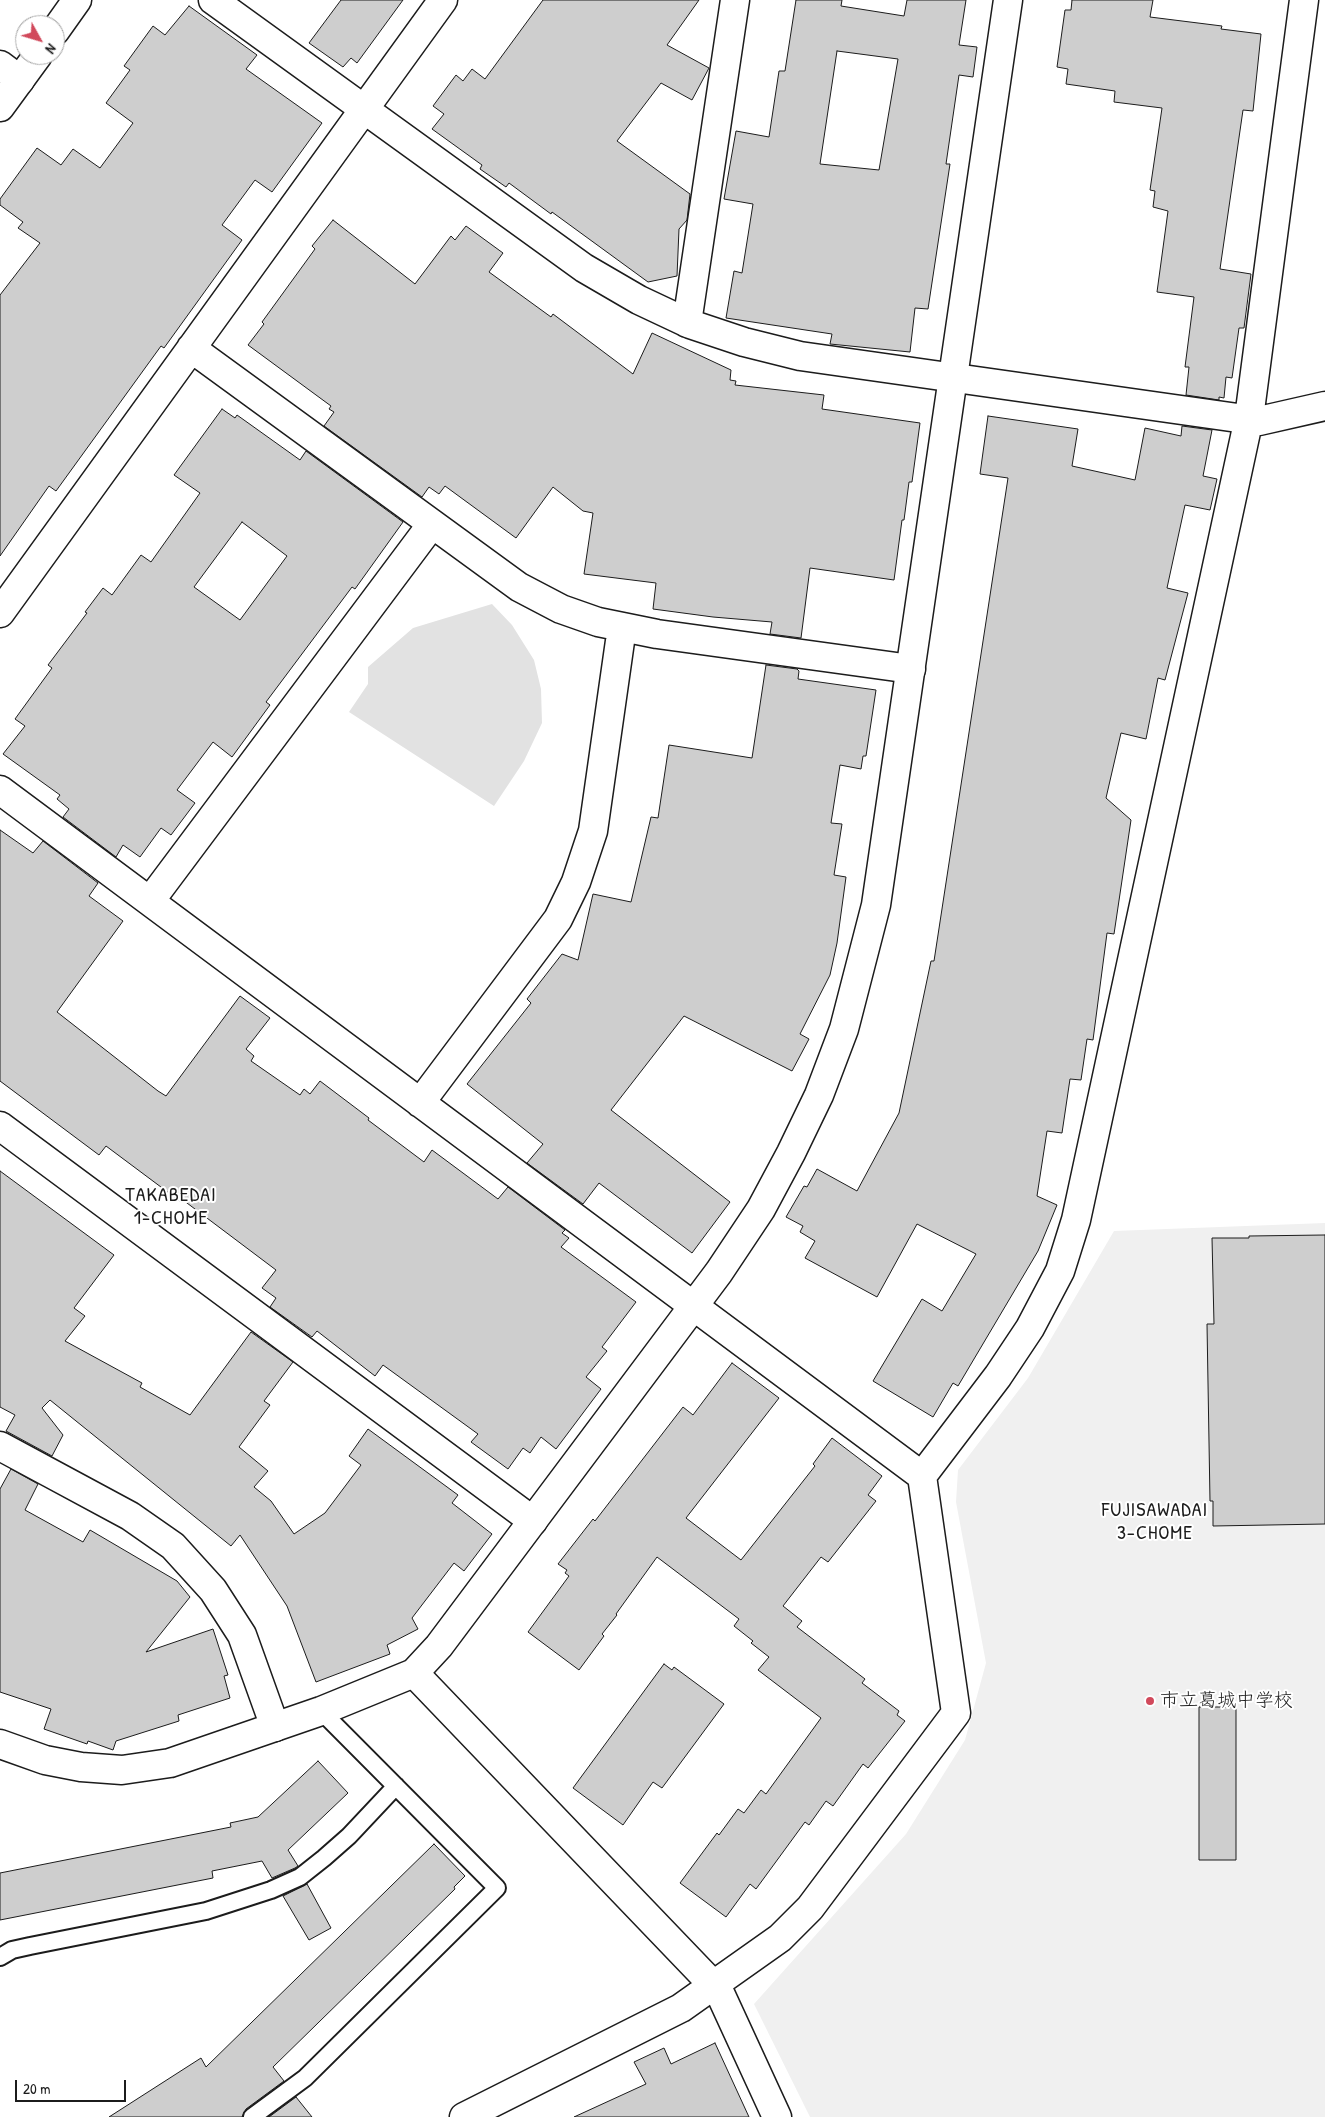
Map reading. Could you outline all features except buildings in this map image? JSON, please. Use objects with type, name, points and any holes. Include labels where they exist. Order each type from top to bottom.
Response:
[{"type":"street","points":[[65,17],[77,0]]},
{"type":"street","points":[[213,0],[584,268],[639,300],[687,323],[744,342],[800,356],[1249,420],[1259,421],[1325,406]]},
{"type":"street","points":[[0,613],[443,0]]},
{"type":"street","points":[[687,323],[735,0]]},
{"type":"street","points":[[0,1744],[45,1760],[81,1767],[122,1770],[170,1763],[321,1711],[414,1673],[440,1646],[693,1306],[761,1209],[791,1154],[819,1095],[844,1029],[876,905],[1008,0]]},
{"type":"street","points":[[922,1476],[998,1376],[1030,1328],[1060,1271],[1076,1220],[1249,420],[1304,0]]},
{"type":"street","points":[[0,107],[10,72],[22,65]]},
{"type":"street","points":[[192,348],[519,587],[562,609],[598,622],[622,627],[911,669]]},
{"type":"street","points":[[150,901],[432,524]]},
{"type":"street","points":[[420,1103],[558,919],[576,882],[593,831],[622,627]]},
{"type":"street","points":[[0,790],[922,1476],[956,1713],[810,1908],[780,1938],[681,2008],[464,2117]]},
{"type":"street","points":[[0,1126],[533,1521]]},
{"type":"street","points":[[0,1446],[130,1516],[173,1546],[213,1590],[242,1635],[275,1727]]},
{"type":"street","points":[[414,1673],[719,1991],[777,2117]]},
{"type":"lane","points":[[252,2117],[305,2078],[497,1888],[321,1711]]},
{"type":"lane","points":[[0,1957],[12,1950],[30,1946],[206,1912],[271,1890],[300,1877],[324,1858],[349,1836],[396,1786]]},
{"type":"shaded area","points":[[492,604],[512,625],[534,660],[541,689],[542,723],[524,761],[494,806],[349,712],[368,684],[368,667],[413,628]]},
{"type":"shaded area","name":"市立葛城中学校","points":[[1325,1223],[1325,2117],[810,2117],[754,2004],[906,1834],[965,1740],[986,1663],[956,1502],[958,1470],[1028,1378],[1114,1231]]},
{"type":"place","name":"市立葛城中学校","points":[[1150,1701]]},
{"type":"district","name":"TAKABEDAI 1-CHOME","points":[[171,1208]]},
{"type":"district","name":"FUJISAWADAI 3-CHOME","points":[[1155,1522]]}]
